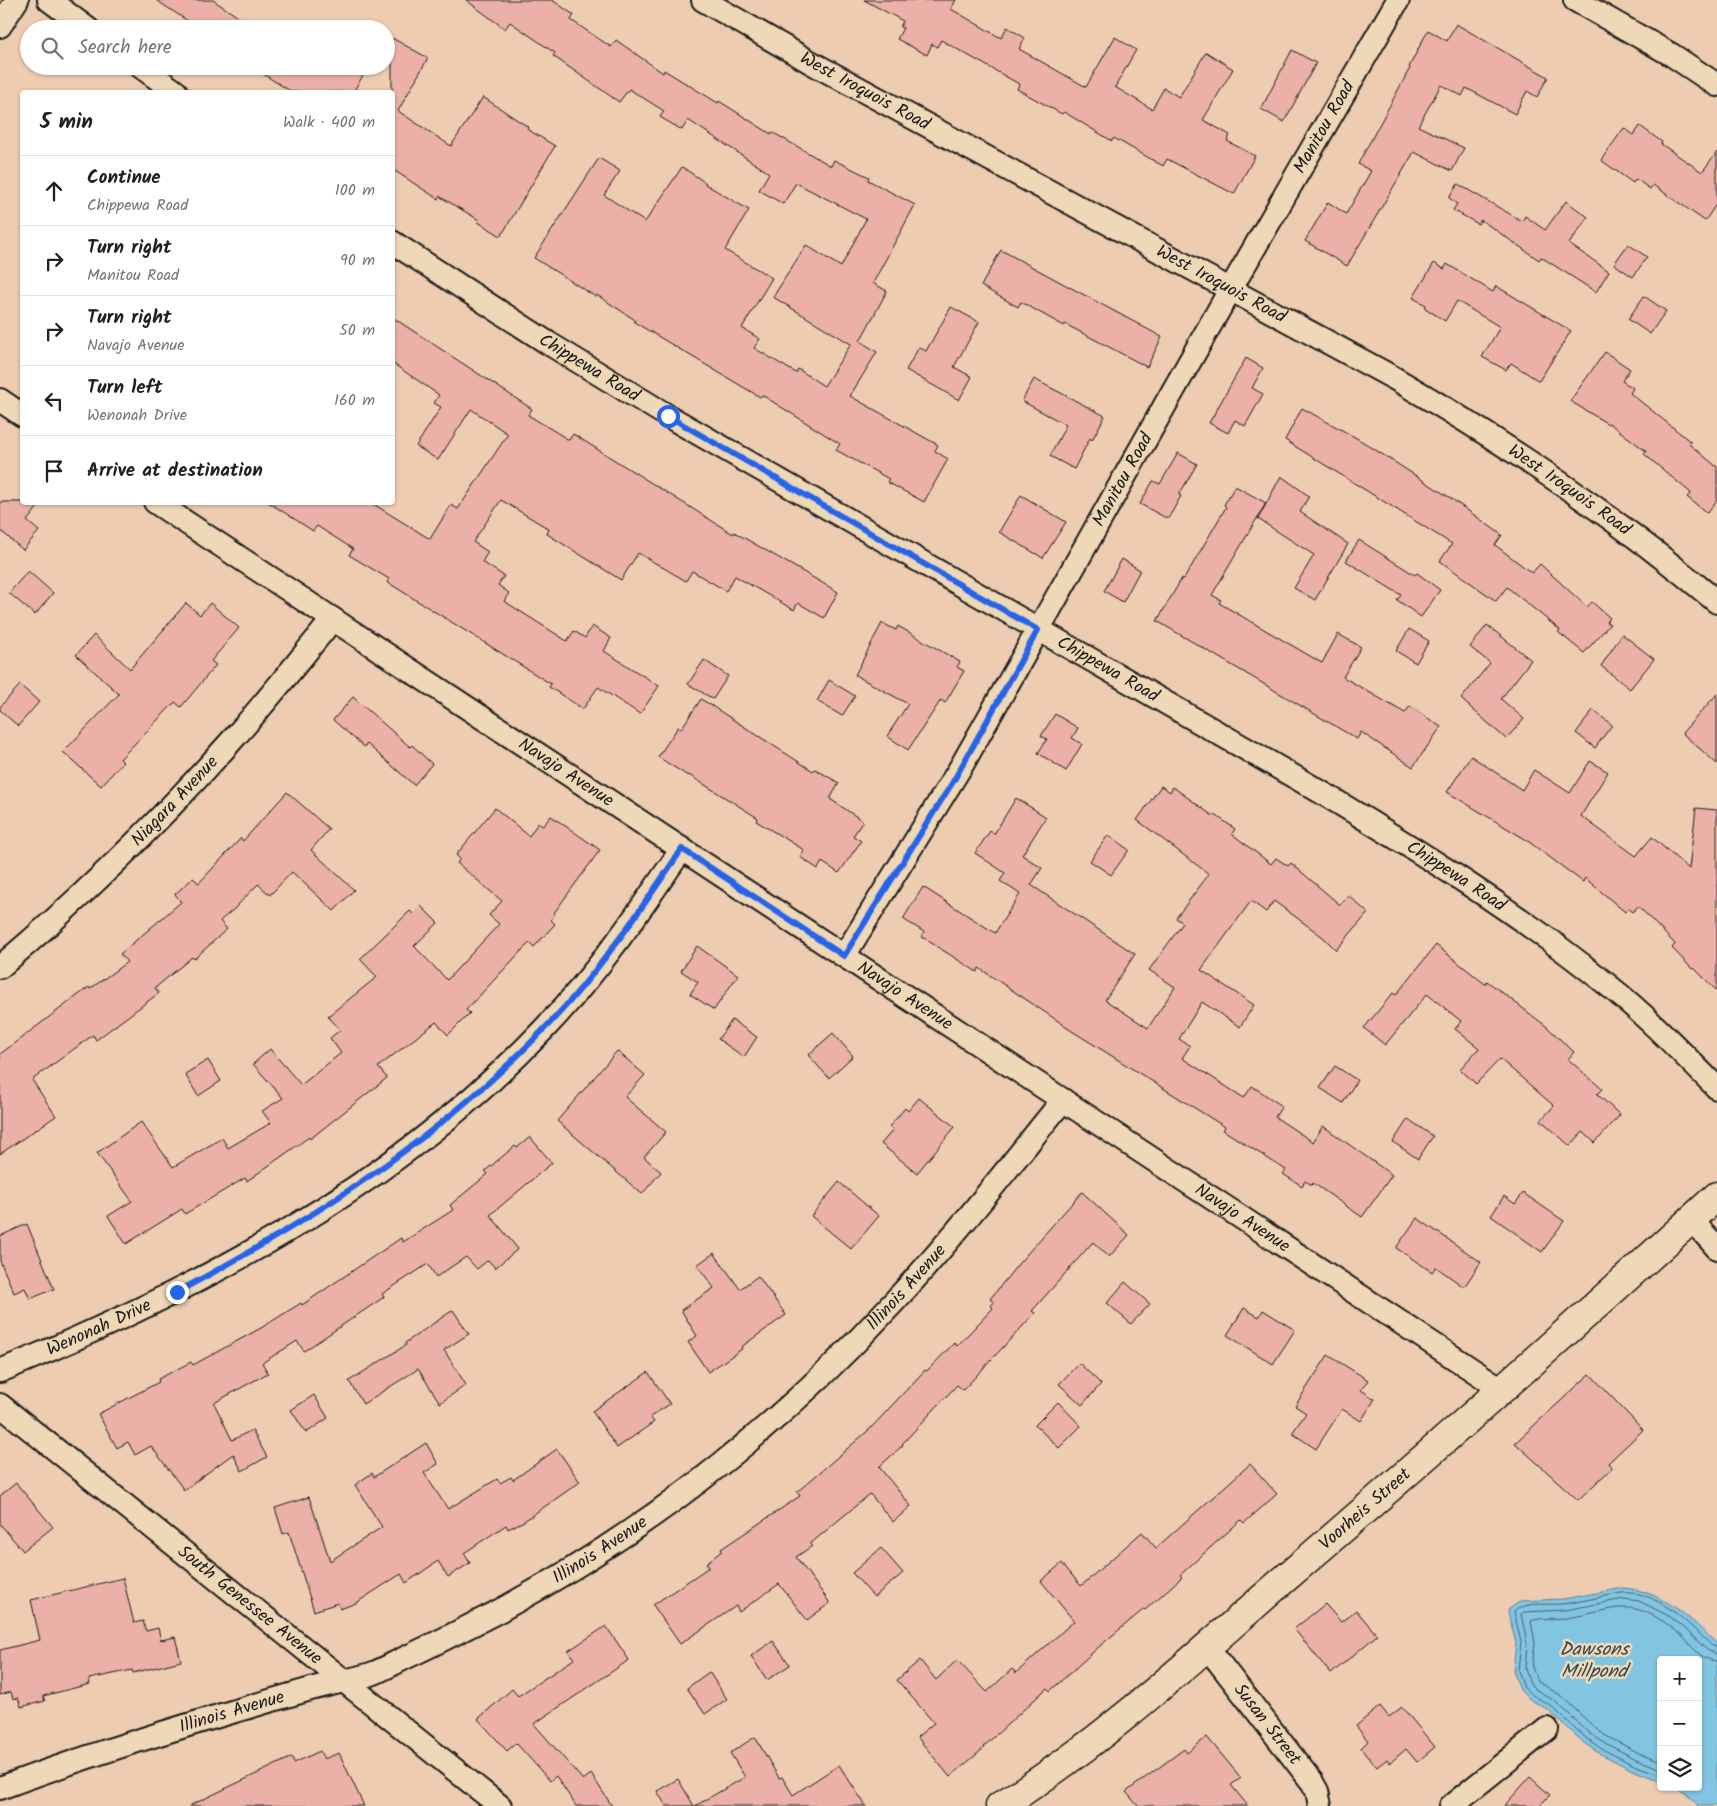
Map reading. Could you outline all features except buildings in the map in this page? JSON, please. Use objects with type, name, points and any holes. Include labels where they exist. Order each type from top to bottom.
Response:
[{"type":"street","points":[[0,26],[17,0]]},
{"type":"street","points":[[49,0],[76,20]]},
{"type":"street","name":"West Iroquois Road","points":[[703,0],[812,63],[1394,378],[1504,444],[1572,490],[1717,602]]},
{"type":"street","name":"Manitou Road","points":[[844,956],[954,780],[1230,290],[1398,0]]},
{"type":"street","points":[[1575,0],[1672,55],[1717,84]]},
{"type":"street","points":[[152,75],[173,90]]},
{"type":"street","name":"Chippewa Road","points":[[395,244],[548,343],[668,416],[1319,791],[1474,889],[1548,940],[1610,987],[1647,1019],[1717,1088]]},
{"type":"street","points":[[0,400],[20,414]]},
{"type":"street","name":"Navajo Avenue","points":[[161,505],[1503,1390]]},
{"type":"street","name":"Niagara Avenue","points":[[0,967],[79,897],[184,792],[234,738],[333,619]]},
{"type":"street","name":"Wenonah Drive","points":[[0,1371],[71,1342],[177,1292],[246,1256],[314,1215],[369,1178],[423,1138],[463,1106],[517,1057],[571,1000],[615,944],[682,849]]},
{"type":"street","name":"Illinois Avenue","points":[[0,1788],[114,1748],[312,1688],[375,1672],[454,1634],[524,1597],[591,1556],[716,1468],[806,1391],[892,1305],[972,1212],[1063,1100]]},
{"type":"street","name":"Voorheis Street","points":[[1000,1806],[1073,1756],[1206,1646],[1503,1390],[1717,1196]]},
{"type":"street","points":[[1691,1219],[1717,1248]]},
{"type":"street","name":"South Genessee Avenue","points":[[0,1405],[500,1806]]},
{"type":"street","name":"Susan Street","points":[[1206,1646],[1312,1782],[1317,1791],[1320,1806]]},
{"type":"street","points":[[1451,1806],[1547,1729]]},
{"type":"water","name":"Dawsons Millpond","points":[[1624,1588],[1638,1590],[1651,1594],[1675,1607],[1717,1644],[1717,1806],[1699,1806],[1681,1791],[1702,1791],[1702,1656],[1657,1656],[1657,1779],[1632,1770],[1597,1752],[1584,1743],[1548,1710],[1528,1698],[1520,1690],[1513,1670],[1516,1643],[1508,1612],[1509,1609],[1521,1601],[1563,1599]]},
{"type":"route","points":[[177,1292],[246,1256],[314,1215],[369,1178],[423,1138],[488,1083],[544,1029],[596,970],[682,849],[844,956],[954,780],[1022,659],[1038,630],[668,416]]}]
